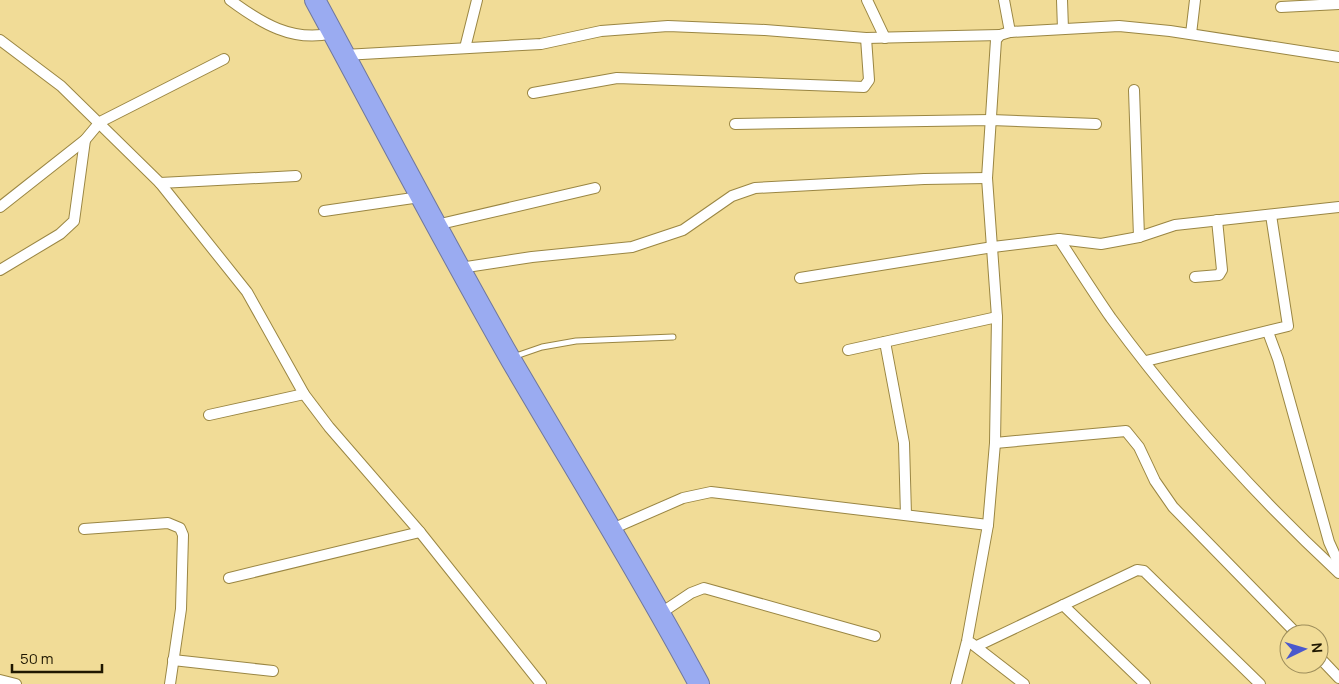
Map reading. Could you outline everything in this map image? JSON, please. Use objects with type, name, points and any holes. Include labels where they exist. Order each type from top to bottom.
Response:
[{"type":"highway","points":[[315,0],[420,197],[510,358],[661,613],[699,684]]},
{"type":"street","points":[[230,0],[266,25],[287,33],[316,37],[332,33]]},
{"type":"street","points":[[465,48],[477,0]]},
{"type":"street","points":[[867,0],[885,38]]},
{"type":"street","points":[[1004,0],[1005,33]]},
{"type":"street","points":[[1062,0],[1063,29]]},
{"type":"street","points":[[1191,34],[1195,0]]},
{"type":"street","points":[[1281,7],[1339,4]]},
{"type":"street","points":[[344,55],[541,44],[601,30],[668,26],[765,30],[866,38],[1005,33],[1119,26],[1191,34],[1339,57]]},
{"type":"street","points":[[956,684],[972,644],[988,525],[995,444],[997,317],[987,178],[996,40],[1005,33]]},
{"type":"street","points":[[533,93],[617,78],[864,87],[869,80],[866,38]]},
{"type":"street","points":[[0,40],[61,86],[100,122],[160,183],[247,292],[304,394],[329,427],[420,532],[541,684]]},
{"type":"street","points":[[0,207],[85,140],[100,122],[224,59]]},
{"type":"street","points":[[1134,90],[1139,237]]},
{"type":"street","points":[[735,124],[991,120],[1096,124]]},
{"type":"street","points":[[0,270],[60,234],[74,221],[85,140]]},
{"type":"street","points":[[160,183],[179,180],[296,176]]},
{"type":"street","points":[[460,268],[532,257],[632,247],[683,230],[732,196],[755,188],[924,179],[987,178]]},
{"type":"street","points":[[436,225],[595,188]]},
{"type":"street","points":[[324,211],[420,197]]},
{"type":"street","points":[[800,278],[993,247],[1059,239],[1101,244],[1139,237],[1175,225],[1339,207]]},
{"type":"street","points":[[1146,361],[1285,328],[1289,322],[1271,215]]},
{"type":"street","points":[[1195,277],[1218,275],[1222,270],[1217,220]]},
{"type":"street","points":[[1059,239],[1111,318],[1225,456],[1294,531],[1339,573]]},
{"type":"street","points":[[848,350],[997,317]]},
{"type":"street","points":[[1268,332],[1276,353],[1330,542],[1339,564]]},
{"type":"street","points":[[885,342],[904,443],[906,515]]},
{"type":"street","points":[[209,415],[304,394]]},
{"type":"street","points":[[995,444],[1110,431],[1126,431],[1139,447],[1155,481],[1173,507],[1286,624]]},
{"type":"street","points":[[612,529],[683,498],[711,492],[988,525]]},
{"type":"street","points":[[84,529],[168,523],[180,528],[183,535],[181,609],[170,684]]},
{"type":"street","points":[[229,578],[420,532]]},
{"type":"street","points":[[972,644],[1063,605],[1137,570],[1144,570],[1260,684]]},
{"type":"street","points":[[661,613],[691,593],[704,588],[875,636]]},
{"type":"street","points":[[1063,605],[1145,684]]},
{"type":"street","points":[[972,644],[1024,684]]},
{"type":"street","points":[[173,660],[273,671]]},
{"type":"street","points":[[1329,668],[1339,678]]},
{"type":"street","points":[[0,680],[16,684]]},
{"type":"lane","points":[[510,358],[542,347],[576,341],[673,336]]}]
